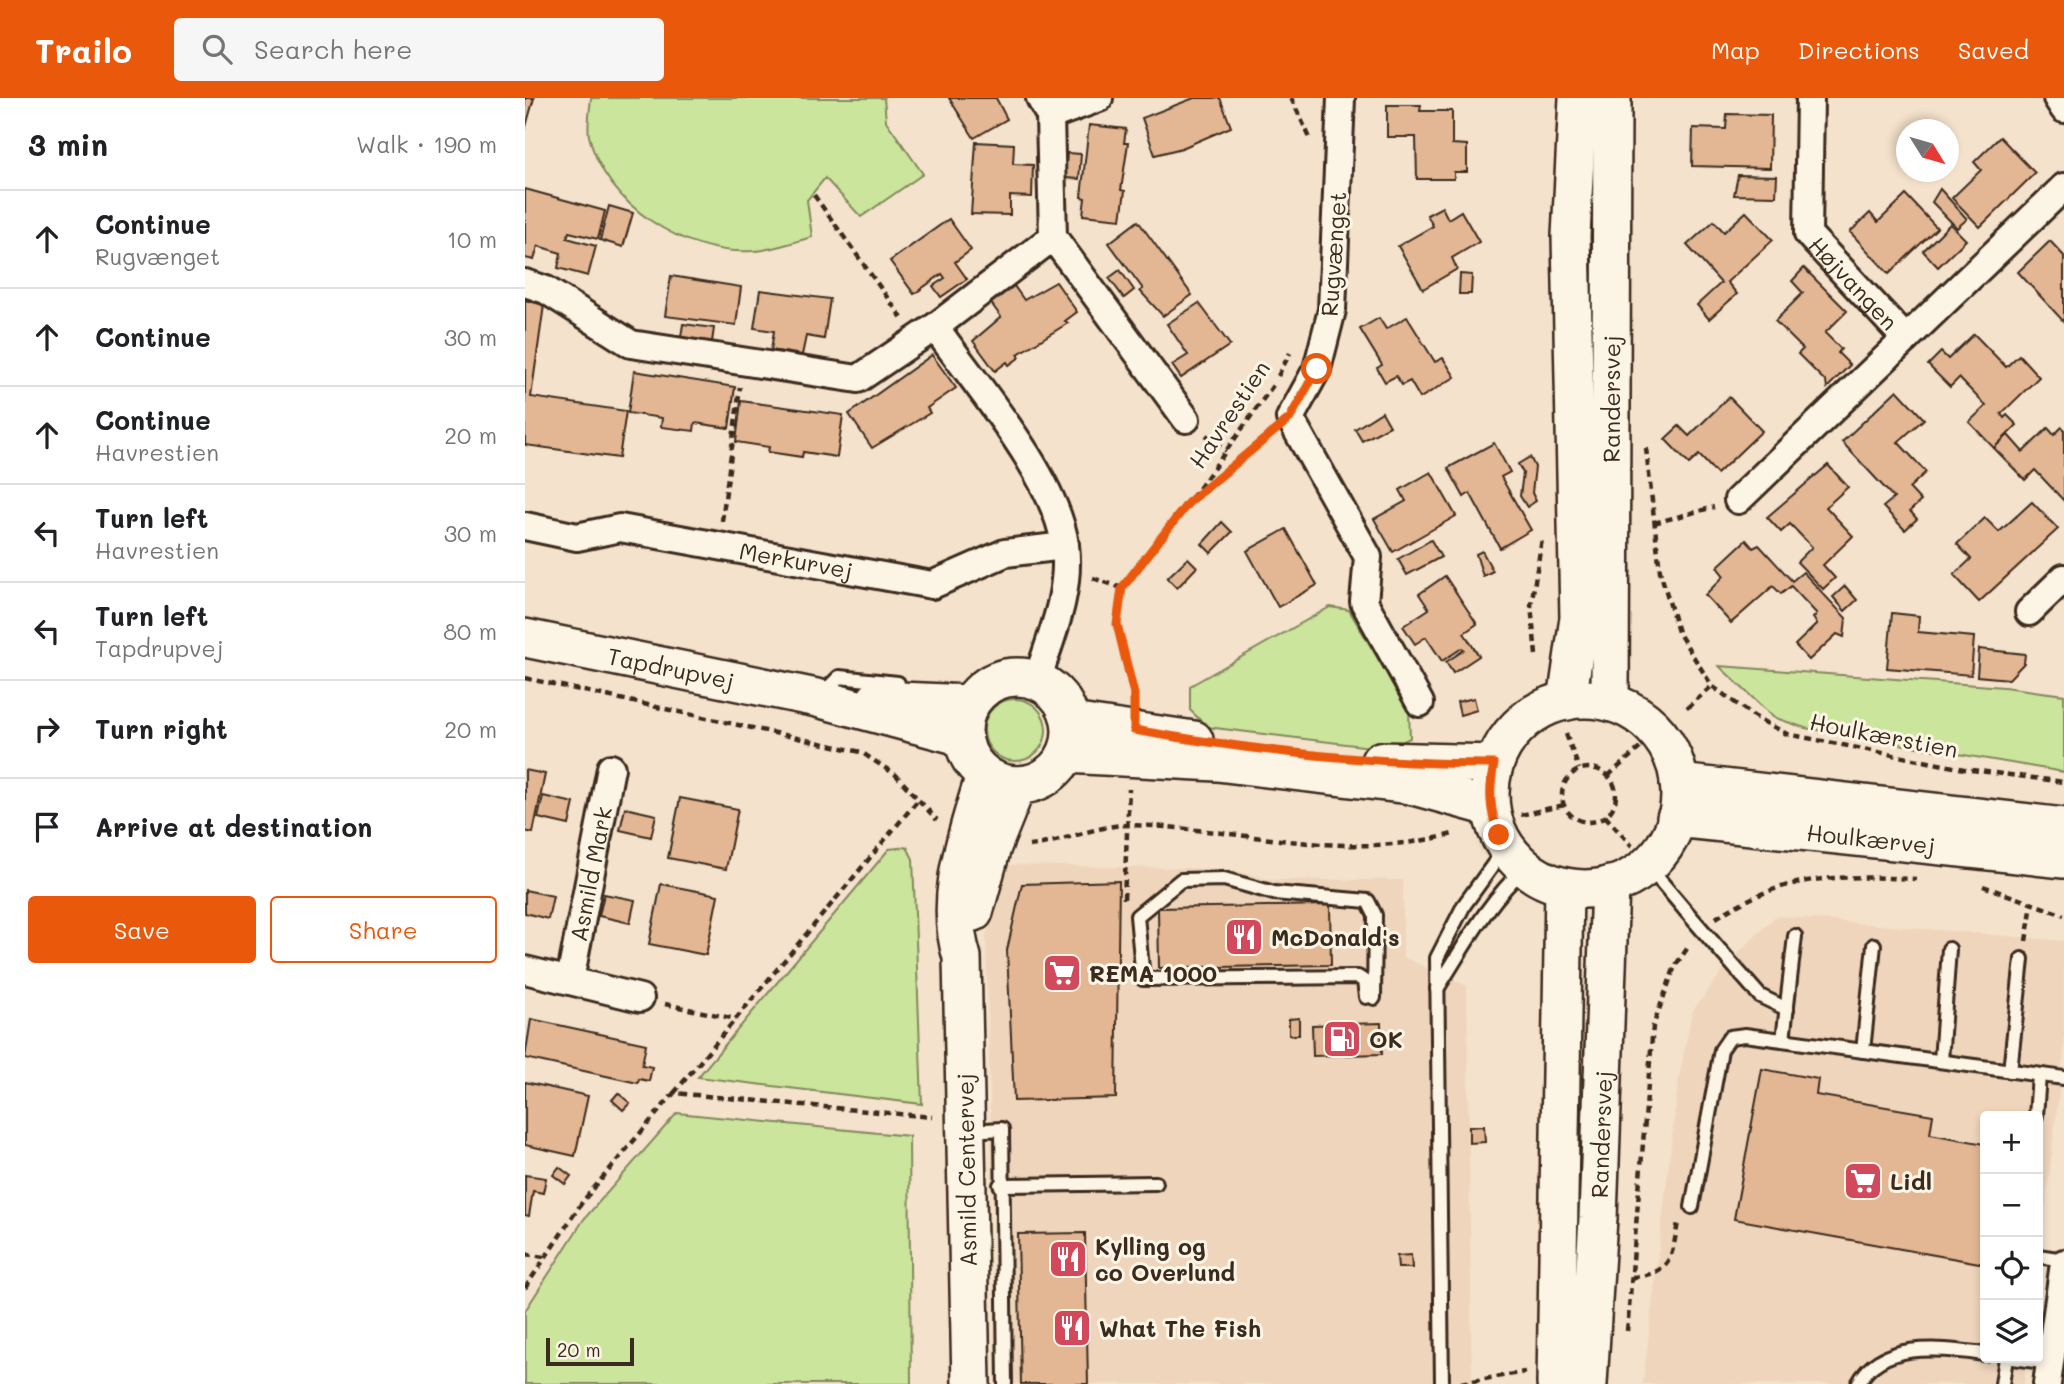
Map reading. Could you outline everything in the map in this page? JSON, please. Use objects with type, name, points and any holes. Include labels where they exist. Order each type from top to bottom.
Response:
[{"type":"street","points":[[1099,98],[1045,107],[1053,237],[1187,419]]},
{"type":"street","name":"Rugvænget","points":[[1290,418],[1317,369],[1332,310],[1341,98]]},
{"type":"street","name":"Randersvej","points":[[1565,714],[1579,618],[1571,236],[1578,98]]},
{"type":"street","name":"Randersvej","points":[[1610,702],[1612,98]]},
{"type":"street","name":"Højvangen","points":[[1810,98],[1808,234],[1906,339]]},
{"type":"street","points":[[2057,98],[2064,109]]},
{"type":"street","name":"Højvangen","points":[[1738,500],[2064,187]]},
{"type":"street","points":[[525,283],[546,290],[631,344],[858,379],[926,333],[1053,237]]},
{"type":"street","points":[[926,333],[1029,460],[1055,505],[1065,546],[1060,612],[1037,680]]},
{"type":"street","points":[[1290,418],[1368,557],[1364,602],[1420,703]]},
{"type":"street","name":"Merkurvej","points":[[525,526],[577,537],[620,528],[932,585],[1005,553],[1065,546]]},
{"type":"street","points":[[2029,612],[2064,578]]},
{"type":"street","name":"Tapdrupvej","points":[[525,638],[817,698],[939,702]]},
{"type":"street","points":[[1014,677],[1037,680],[1059,696],[1068,738],[1046,776],[1032,783],[1001,780],[970,758],[939,702],[992,682],[1014,677]]},
{"type":"street","points":[[1610,702],[1636,714],[1657,732],[1672,756],[1678,801],[1669,838],[1639,856],[1628,879],[1611,886],[1587,889],[1564,887],[1515,858],[1506,811],[1490,785],[1494,764],[1506,741],[1522,722],[1543,708],[1565,714],[1610,702]]},
{"type":"street","points":[[1068,738],[1134,730],[1221,745],[1400,763],[1494,764]]},
{"type":"street","points":[[1068,738],[1175,760],[1410,785],[1506,811]]},
{"type":"street","name":"Asmild Mark","points":[[570,980],[611,768]]},
{"type":"street","name":"Asmild Centervej","points":[[971,1384],[985,1263],[946,1123],[962,957],[954,933],[956,887],[1001,780]]},
{"type":"street","name":"Houlkærvej","points":[[1678,801],[2064,827]]},
{"type":"street","name":"Houlkærvej","points":[[1678,801],[2064,859]]},
{"type":"street","name":"Randersvej","points":[[1588,1384],[1598,1218],[1611,886]]},
{"type":"street","name":"Randersvej","points":[[1556,1384],[1564,887]]},
{"type":"street","points":[[525,970],[640,999]]},
{"type":"street","points":[[2048,1373],[2064,1262]]},
{"type":"lane","points":[[817,698],[839,677],[939,702]]},
{"type":"lane","points":[[1175,760],[1213,777]]},
{"type":"lane","points":[[1334,791],[1374,781]]},
{"type":"lane","points":[[1639,856],[1760,996],[1787,1009]]},
{"type":"lane","points":[[1442,1384],[1437,958],[1464,905],[1515,858]]},
{"type":"lane","points":[[1437,989],[1507,883],[1515,858]]},
{"type":"lane","points":[[1224,879],[1274,893],[1368,901],[1375,915],[1370,998],[1364,981],[1359,977],[1143,979],[1137,916],[1181,880],[1224,879]]},
{"type":"lane","points":[[1783,1040],[1795,936]]},
{"type":"lane","points":[[1863,1051],[1874,945]]},
{"type":"lane","points":[[1941,1061],[1949,949]]},
{"type":"lane","points":[[2010,1071],[2022,959]]},
{"type":"lane","points":[[1692,1207],[1721,1050],[1730,1037],[1745,1035],[2064,1078]]},
{"type":"lane","points":[[2036,1111],[2039,1075]]},
{"type":"lane","points":[[946,1123],[1002,1129],[1000,1185],[985,1263],[1005,1384]]},
{"type":"lane","points":[[1000,1185],[1156,1183]]},
{"type":"lane","points":[[2043,1257],[2064,1262]]},
{"type":"lane","points":[[1858,1384],[1877,1360],[1905,1351],[1947,1349],[1980,1353]]},
{"type":"lane","points":[[2002,1384],[2005,1363]]},
{"type":"lane","points":[[2025,1363],[2048,1373]]},
{"type":"path","points":[[1291,98],[1310,137],[1311,148]]},
{"type":"path","points":[[814,195],[926,333]]},
{"type":"path","name":"Havrestien","points":[[1134,730],[1134,694],[1117,624],[1117,605],[1122,588],[1272,387],[1291,351]]},
{"type":"path","points":[[719,546],[744,361]]},
{"type":"path","points":[[1188,503],[1290,418]]},
{"type":"path","points":[[1646,442],[1660,571],[1678,632],[1711,686],[1687,708]]},
{"type":"path","points":[[1654,523],[1738,500]]},
{"type":"path","points":[[525,678],[861,752],[896,775],[939,822]]},
{"type":"path","name":"Houlkærstien","points":[[1711,686],[1755,717],[1787,734],[1964,769],[2064,782]]},
{"type":"path","points":[[1565,714],[1579,769]]},
{"type":"path","points":[[1608,776],[1641,747]]},
{"type":"path","points":[[1579,769],[1599,770],[1608,776],[1615,796],[1605,816],[1596,820],[1577,819],[1564,805],[1564,784],[1579,769]]},
{"type":"path","points":[[525,1288],[583,1201],[918,800]]},
{"type":"path","points":[[1506,811],[1564,805]]},
{"type":"path","points":[[1605,816],[1639,856]]},
{"type":"path","points":[[1125,825],[1329,846],[1427,841],[1464,831]]},
{"type":"path","points":[[1714,920],[1766,890],[1805,880],[1838,876],[1920,879]]},
{"type":"path","points":[[1979,884],[2064,915]]},
{"type":"path","points":[[2022,959],[2032,904]]},
{"type":"path","points":[[1626,1345],[1653,1026],[1675,966],[1697,934]]},
{"type":"path","points":[[640,999],[736,1019]]},
{"type":"path","points":[[674,1093],[946,1123]]},
{"type":"path","points":[[936,1104],[946,1123]]},
{"type":"path","points":[[1632,1277],[1649,1276],[1664,1269],[1672,1255],[1679,1214],[1692,1207]]},
{"type":"path","points":[[525,1254],[544,1257]]},
{"type":"shaded area","points":[[1006,865],[1228,869],[1272,880],[1403,880],[1403,957],[1467,986],[1472,1384],[997,1384],[986,937]]},
{"type":"shaded area","points":[[1776,916],[2064,941],[2064,1049],[2043,1228],[2043,1111],[1980,1111],[1980,1363],[2026,1363],[2024,1384],[1643,1384],[1679,1077],[1692,1012],[1730,961]]},
{"type":"green space","points":[[591,98],[884,98],[886,121],[923,174],[861,217],[825,178],[807,200],[812,237],[754,251],[701,245],[652,221],[630,204],[612,184],[598,161],[589,136]]},
{"type":"green space","points":[[1330,607],[1349,610],[1409,711],[1410,738],[1387,749],[1207,727],[1190,710],[1190,686]]},
{"type":"green space","points":[[1719,666],[2004,687],[2064,695],[2064,772],[1805,728],[1773,717]]},
{"type":"green space","points":[[1015,699],[1037,708],[1046,730],[1037,752],[1015,761],[993,752],[984,730],[993,708]]},
{"type":"green space","points":[[907,847],[913,859],[922,1104],[698,1077],[889,849]]},
{"type":"green space","points":[[677,1113],[909,1136],[911,1384],[525,1384],[525,1311],[584,1219]]},
{"type":"building","points":[[525,98],[534,98],[525,130]]},
{"type":"building","points":[[949,98],[996,98],[1007,119],[974,138]]},
{"type":"building","points":[[1194,98],[1220,98],[1231,127],[1182,148],[1155,155],[1142,118]]},
{"type":"building","points":[[1387,105],[1421,105],[1420,111],[1452,111],[1452,144],[1467,145],[1467,172],[1454,172],[1454,179],[1417,179],[1416,137],[1387,137]]},
{"type":"building","points":[[1727,114],[1771,115],[1770,168],[1692,166],[1693,128],[1726,129]]},
{"type":"building","points":[[1089,125],[1126,129],[1124,143],[1128,143],[1121,190],[1125,191],[1121,219],[1083,215],[1085,198],[1081,197]]},
{"type":"building","points":[[2000,137],[2035,173],[1980,227],[1952,198],[1981,170],[1974,162]]},
{"type":"building","points":[[976,142],[1014,144],[1013,164],[1033,165],[1032,197],[1010,196],[1010,215],[971,214]]},
{"type":"building","points":[[1067,153],[1081,154],[1079,179],[1065,178]]},
{"type":"building","points":[[1738,175],[1777,176],[1776,196],[1734,195]]},
{"type":"building","points":[[525,189],[605,211],[598,239],[569,232],[567,238],[596,246],[588,276],[558,268],[561,253],[538,246],[534,260],[525,258]]},
{"type":"building","points":[[1940,189],[1967,219],[1957,228],[1932,202]]},
{"type":"building","points":[[1906,195],[1937,228],[1889,274],[1850,232],[1870,213],[1878,222]]},
{"type":"building","points":[[609,206],[633,213],[623,247],[600,240]]},
{"type":"building","points":[[1442,207],[1448,219],[1461,211],[1479,242],[1452,258],[1457,269],[1423,289],[1398,246],[1433,226],[1427,215]]},
{"type":"building","points":[[1746,212],[1773,240],[1727,282],[1737,294],[1709,319],[1697,305],[1721,283],[1687,245],[1714,221],[1724,232]]},
{"type":"building","points":[[949,219],[971,250],[955,262],[967,279],[941,297],[933,286],[945,278],[942,274],[914,294],[890,261]]},
{"type":"building","points":[[1138,221],[1192,295],[1163,316],[1140,291],[1143,289],[1109,243]]},
{"type":"building","points":[[1950,224],[1966,240],[1938,267],[1923,251]]},
{"type":"building","points":[[2050,241],[2064,256],[2064,322],[2018,272]]},
{"type":"building","points":[[1804,268],[1847,311],[1825,333],[1841,349],[1838,353],[1850,365],[1827,388],[1826,382],[1798,354],[1803,349],[1775,321],[1803,293],[1792,281]]},
{"type":"building","points":[[1120,270],[1134,290],[1124,298],[1109,278]]},
{"type":"building","points":[[1460,274],[1472,275],[1471,294],[1459,294]]},
{"type":"building","points":[[671,276],[741,287],[736,325],[665,316]]},
{"type":"building","points":[[1056,282],[1077,312],[1065,321],[1068,323],[1018,354],[1020,357],[1009,365],[1007,362],[995,371],[973,341],[1001,317],[991,303],[1014,286],[1024,300]]},
{"type":"building","points":[[760,290],[830,299],[824,339],[806,336],[802,355],[771,350],[774,331],[754,328]]},
{"type":"building","points":[[525,300],[544,305],[531,397],[626,411],[619,458],[525,445]]},
{"type":"building","points":[[1199,303],[1230,345],[1181,378],[1172,365],[1188,355],[1167,324]]},
{"type":"building","points":[[1407,317],[1435,362],[1443,358],[1455,377],[1420,398],[1410,381],[1402,385],[1396,376],[1385,382],[1377,368],[1382,365],[1360,329],[1379,318],[1386,329]]},
{"type":"building","points":[[683,324],[714,328],[712,342],[681,337]]},
{"type":"building","points":[[1974,334],[2006,367],[2019,355],[2039,377],[2001,414],[2004,418],[2007,415],[2017,425],[1994,448],[1969,422],[1986,406],[1959,378],[1950,387],[1928,365],[1941,352],[1948,359]]},
{"type":"building","points":[[932,355],[956,388],[927,408],[930,413],[872,448],[849,414]]},
{"type":"building","points":[[634,371],[735,387],[729,428],[695,423],[694,431],[661,427],[662,418],[628,413]]},
{"type":"building","points":[[1897,390],[1924,419],[1898,442],[1926,472],[1909,488],[1921,501],[1910,511],[1917,519],[1905,530],[1883,507],[1894,498],[1842,442]]},
{"type":"building","points":[[1729,397],[1762,431],[1717,474],[1699,455],[1689,464],[1665,439],[1679,426],[1689,436]]},
{"type":"building","points":[[741,401],[843,415],[837,457],[803,452],[802,457],[768,452],[769,447],[736,442]]},
{"type":"building","points":[[1382,412],[1390,426],[1362,441],[1355,429]]},
{"type":"building","points":[[2062,427],[2064,501],[2035,470],[2025,480],[1994,448],[2008,435],[2023,452],[2048,428],[2054,435]]},
{"type":"building","points":[[1494,443],[1510,472],[1501,477],[1531,530],[1500,548],[1470,493],[1464,497],[1448,468]]},
{"type":"building","points":[[1530,457],[1535,467],[1532,493],[1536,501],[1527,507],[1520,496],[1523,473],[1518,464]]},
{"type":"building","points":[[1828,465],[1848,487],[1826,507],[1853,536],[1823,565],[1835,578],[1823,589],[1797,562],[1812,547],[1790,524],[1781,532],[1767,517]]},
{"type":"building","points":[[1431,472],[1456,516],[1393,552],[1374,519],[1406,501],[1400,490]]},
{"type":"building","points":[[2032,502],[2058,529],[1979,602],[1954,575],[1971,559],[1957,544],[1985,518],[1999,532]]},
{"type":"building","points":[[1222,522],[1232,532],[1211,553],[1202,544]]},
{"type":"building","points":[[1286,529],[1317,585],[1278,607],[1247,551]]},
{"type":"building","points":[[1431,540],[1441,557],[1407,575],[1398,559]]},
{"type":"building","points":[[1746,540],[1753,548],[1759,545],[1792,581],[1803,572],[1846,618],[1844,637],[1837,634],[1809,660],[1795,645],[1817,624],[1813,618],[1817,614],[1791,586],[1781,594],[1773,586],[1731,623],[1705,595],[1724,576],[1717,567]]},
{"type":"building","points":[[1482,551],[1493,571],[1483,576],[1476,554]]},
{"type":"building","points":[[1188,558],[1197,567],[1177,588],[1167,578]]},
{"type":"building","points":[[1445,576],[1477,624],[1464,633],[1479,656],[1453,673],[1446,662],[1464,650],[1462,648],[1442,661],[1426,637],[1415,644],[1403,626],[1429,609],[1419,594]]},
{"type":"building","points":[[1845,586],[1857,600],[1845,611],[1833,597]]},
{"type":"building","points":[[1892,613],[1919,616],[1918,632],[1974,637],[1971,675],[1887,668]]},
{"type":"building","points":[[1979,649],[2025,654],[2024,663],[2009,679],[1977,676]]},
{"type":"building","points":[[1474,698],[1477,710],[1460,715],[1457,702]]},
{"type":"building","points":[[525,770],[545,774],[533,833],[525,831]]},
{"type":"building","points":[[543,796],[574,803],[569,825],[538,818]]},
{"type":"building","points":[[680,798],[738,809],[726,869],[668,858]]},
{"type":"building","points":[[625,808],[656,815],[651,837],[620,830]]},
{"type":"building","name":"REMA 1000","points":[[1119,881],[1116,1098],[1014,1101],[1007,950],[1022,884]]},
{"type":"building","points":[[661,884],[718,895],[706,955],[649,944]]},
{"type":"building","points":[[525,890],[553,896],[548,919],[525,913]]},
{"type":"building","points":[[604,894],[635,900],[630,923],[599,916]]},
{"type":"building","name":"McDonald's","points":[[1330,905],[1331,965],[1159,968],[1158,908]]},
{"type":"building","points":[[1299,1018],[1299,1035],[1289,1035],[1289,1019]]},
{"type":"building","points":[[531,1019],[646,1044],[642,1065],[652,1067],[649,1081],[639,1079],[638,1083],[525,1058]]},
{"type":"building","points":[[1381,1023],[1382,1054],[1313,1056],[1312,1025]]},
{"type":"building","name":"Lidl","points":[[1762,1069],[1818,1079],[1816,1095],[1933,1115],[1930,1134],[1980,1143],[1980,1263],[1734,1219]]},
{"type":"building","points":[[525,1082],[588,1096],[575,1156],[525,1145]]},
{"type":"building","points":[[618,1093],[630,1103],[623,1110],[612,1100]]},
{"type":"building","points":[[1484,1126],[1485,1142],[1469,1143],[1469,1127]]},
{"type":"building","points":[[559,1167],[571,1176],[565,1184],[553,1175]]},
{"type":"building","points":[[525,1175],[546,1178],[543,1193],[533,1191],[529,1216],[525,1215]]},
{"type":"building","points":[[1085,1233],[1088,1384],[1021,1384],[1018,1234]]},
{"type":"building","points":[[1411,1255],[1412,1268],[1398,1268],[1397,1256]]},
{"type":"place","name":"McDonald's","points":[[1244,937]]},
{"type":"place","name":"REMA 1000","points":[[1062,973]]},
{"type":"place","name":"OK","points":[[1342,1039]]},
{"type":"place","name":"Lidl","points":[[1863,1181]]},
{"type":"place","name":"Kylling og co Overlund","points":[[1068,1259]]},
{"type":"place","name":"What The Fish","points":[[1072,1328]]},
{"type":"route","points":[[1317,369],[1290,418],[1188,503],[1122,588],[1117,605],[1117,624],[1134,694],[1134,730],[1221,745],[1414,764],[1494,764],[1490,807],[1499,835]]}]
